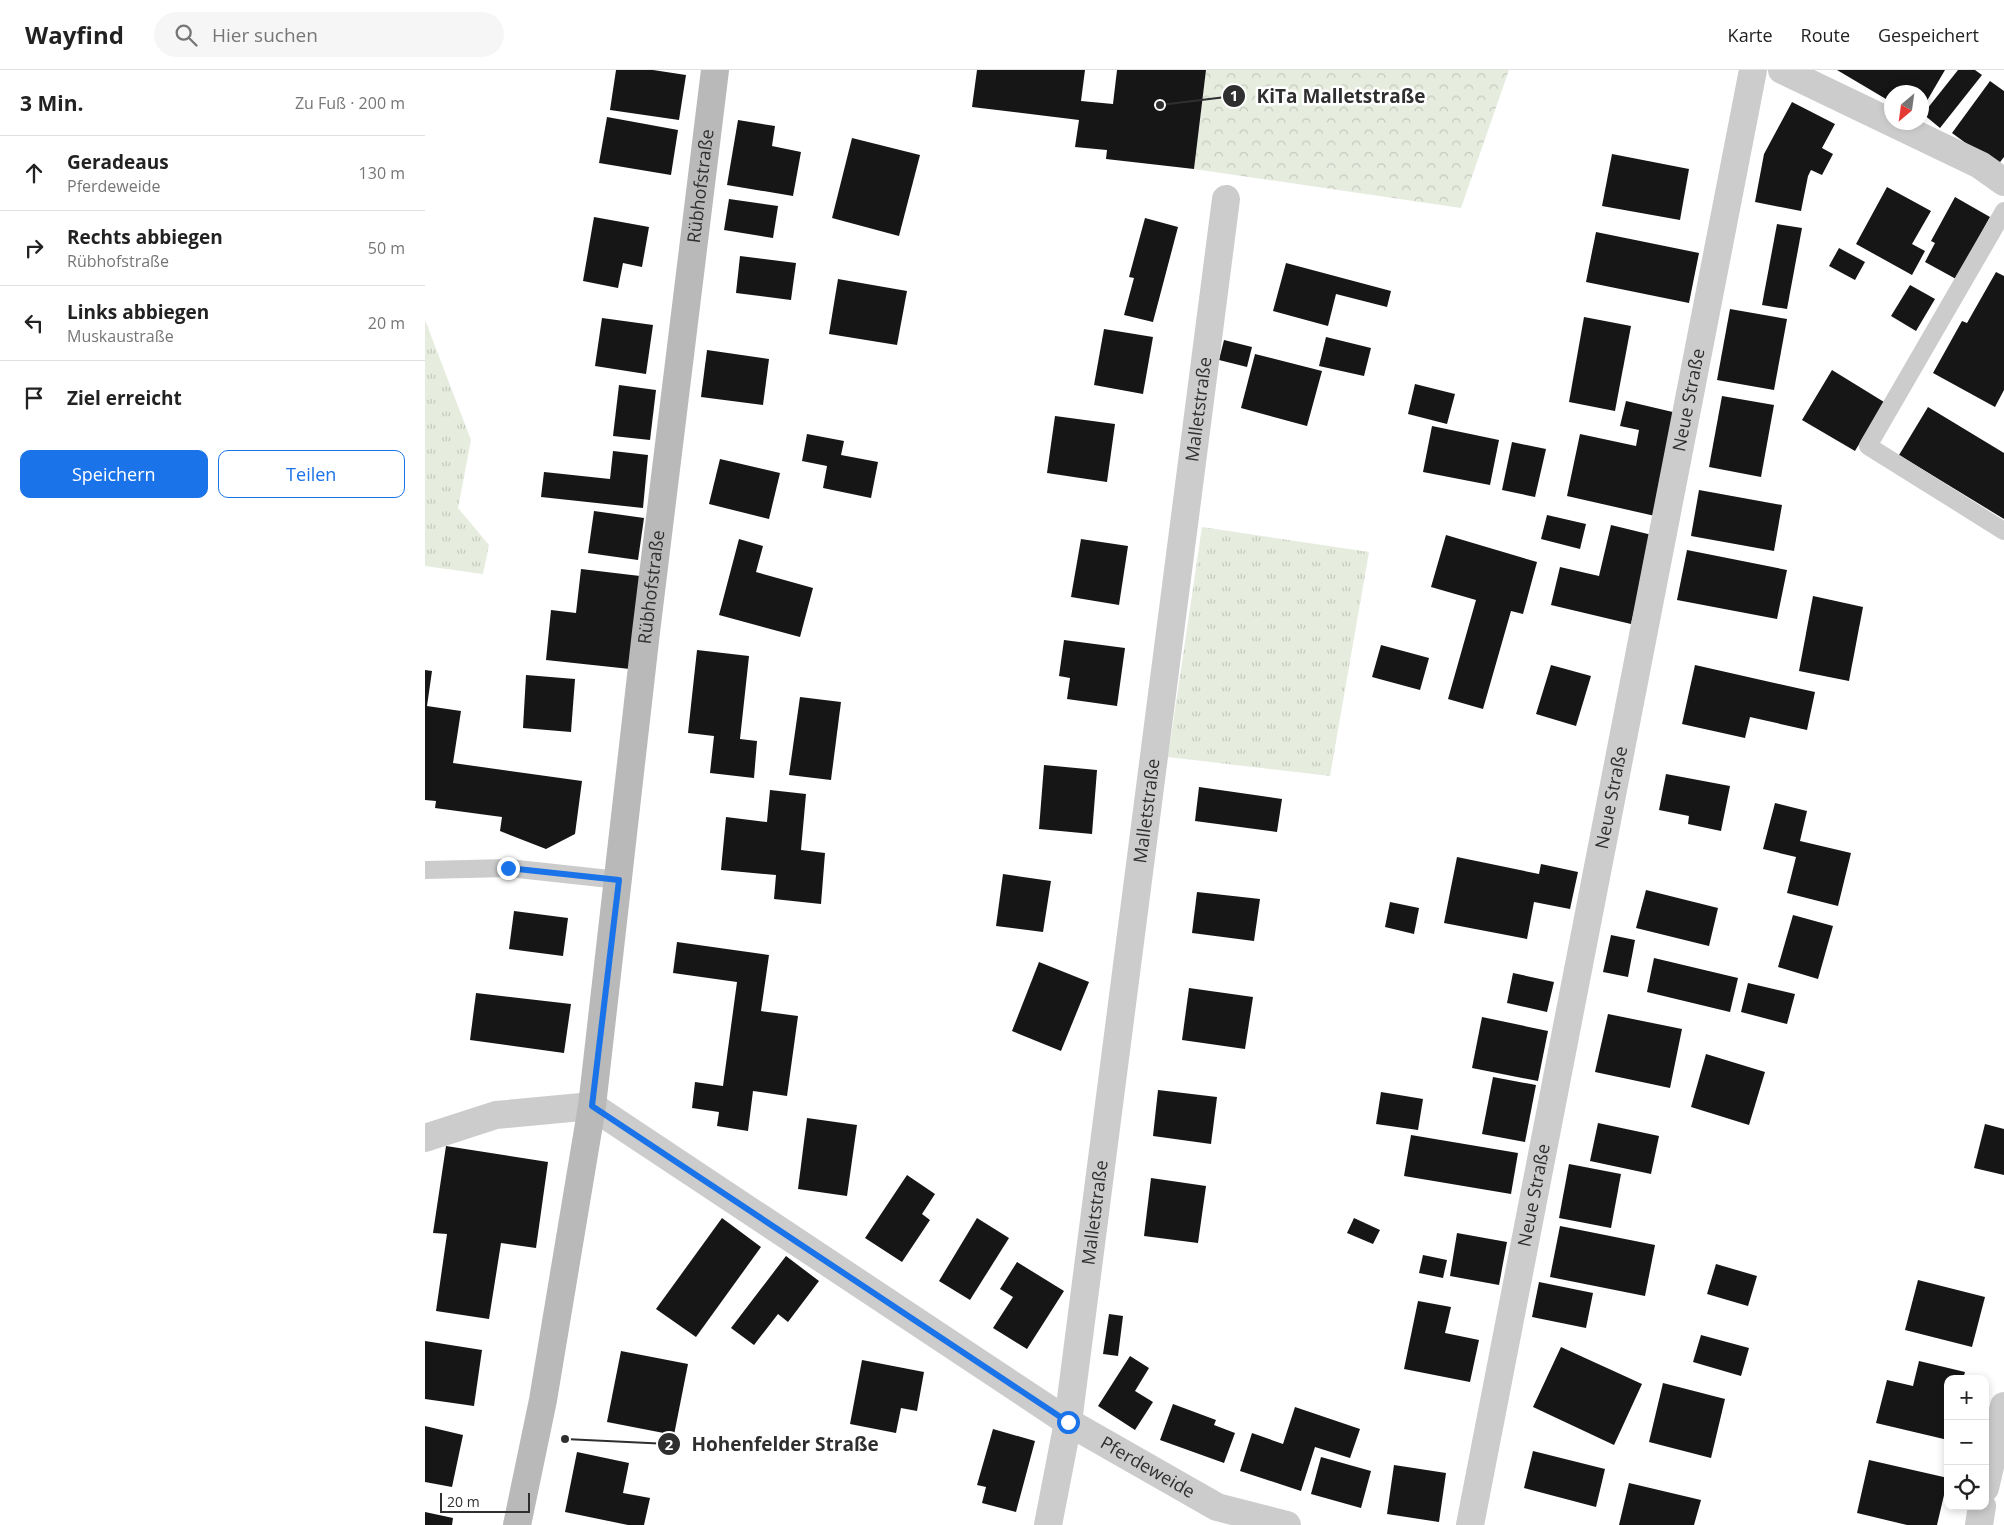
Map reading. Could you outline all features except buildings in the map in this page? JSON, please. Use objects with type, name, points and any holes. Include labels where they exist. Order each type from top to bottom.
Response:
[{"type":"street","name":"Rübhofstraße","points":[[517,1525],[543,1400],[592,1106],[619,880],[645,632],[715,70]]},
{"type":"street","name":"Neue Straße","points":[[1470,1525],[1753,70]]},
{"type":"street","points":[[1782,70],[1980,165],[2004,182]]},
{"type":"street","name":"Malletstraße","points":[[1048,1525],[1068,1422],[1226,199]]},
{"type":"street","points":[[425,1138],[496,1115],[592,1106]]},
{"type":"street","name":"Pferdeweide","points":[[592,1106],[1068,1422],[1217,1507],[1287,1525]]},
{"type":"street","points":[[1989,1471],[2004,1406]]},
{"type":"street","points":[[1979,1525],[1981,1510]]},
{"type":"lane","points":[[2004,211],[1868,446],[2004,531]]},
{"type":"lane","points":[[425,870],[508,868],[619,880]]},
{"type":"green space","points":[[1206,70],[1509,70],[1461,208],[1194,169]]},
{"type":"green space","points":[[425,320],[471,440],[458,508],[489,545],[483,574],[425,566]]},
{"type":"green space","points":[[1202,527],[1369,552],[1330,776],[1168,757]]},
{"type":"place","name":"KiTa Malletstraße","points":[[1160,105]]},
{"type":"place","name":"Hohenfelder Straße","points":[[565,1439]]},
{"type":"route","points":[[508,868],[619,880],[592,1106],[1068,1422]]}]
